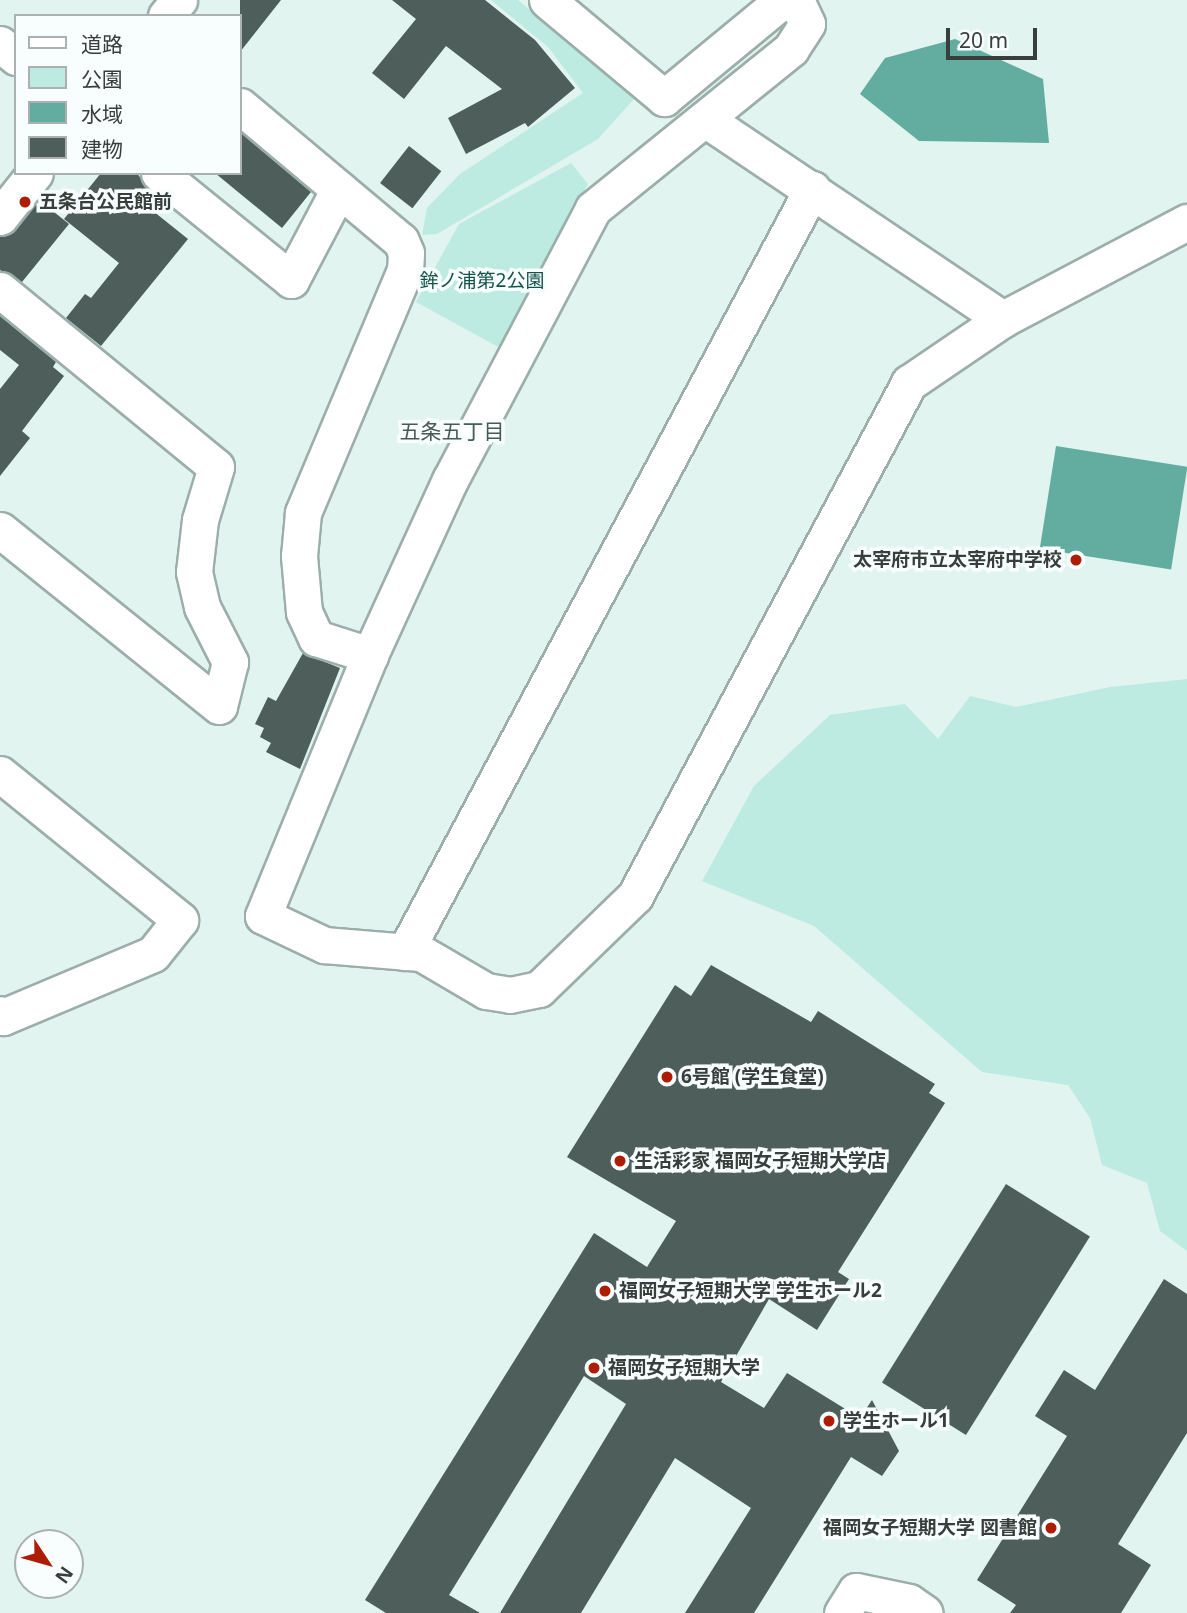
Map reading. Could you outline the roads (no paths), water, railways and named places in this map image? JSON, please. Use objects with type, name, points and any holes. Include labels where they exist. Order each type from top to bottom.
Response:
[{"type":"street","points":[[168,14],[179,0]]},
{"type":"street","points":[[547,0],[664,98],[783,0]]},
{"type":"street","points":[[796,0],[807,24],[803,35],[705,119],[593,209],[450,480],[370,655],[263,916],[324,945],[421,953],[486,991],[510,995],[539,989],[635,895],[908,383],[1003,319],[1187,222]]},
{"type":"street","points":[[0,44],[14,55]]},
{"type":"street","points":[[242,108],[401,241],[405,270],[303,513],[299,586],[304,612],[316,638],[370,655]]},
{"type":"street","points":[[705,119],[1003,319]]},
{"type":"street","points":[[0,216],[34,175]]},
{"type":"street","points":[[161,175],[291,280],[339,189]]},
{"type":"street","points":[[405,952],[812,189]]},
{"type":"street","points":[[0,290],[216,467],[200,520],[194,572],[202,607],[230,662],[219,706],[0,530]]},
{"type":"street","points":[[0,774],[180,920],[153,954],[4,1017],[0,1014]]},
{"type":"street","points":[[842,1613],[856,1591],[909,1602],[925,1613]]},
{"type":"water","points":[[955,39],[1043,79],[1049,143],[919,141],[860,94],[885,58]]},
{"type":"water","points":[[1056,446],[1187,467],[1171,570],[1040,549]]},
{"type":"place","name":"五条台公民館前","points":[[25,202]]},
{"type":"place","name":"太宰府市立太宰府中学校","points":[[1076,560]]},
{"type":"place","name":"6号館 (学生食堂)","points":[[667,1077]]},
{"type":"place","name":"生活彩家 福岡女子短期大学店","points":[[620,1161]]},
{"type":"place","name":"福岡女子短期大学 学生ホール2","points":[[605,1291]]},
{"type":"place","name":"福岡女子短期大学","points":[[594,1368]]},
{"type":"place","name":"学生ホール1","points":[[829,1421]]},
{"type":"place","name":"福岡女子短期大学 図書館","points":[[1051,1528]]},
{"type":"district","name":"五条五丁目","points":[[452,431]]},
{"type":"park label","name":"鉾ノ浦第2公園","points":[[482,281]]}]
